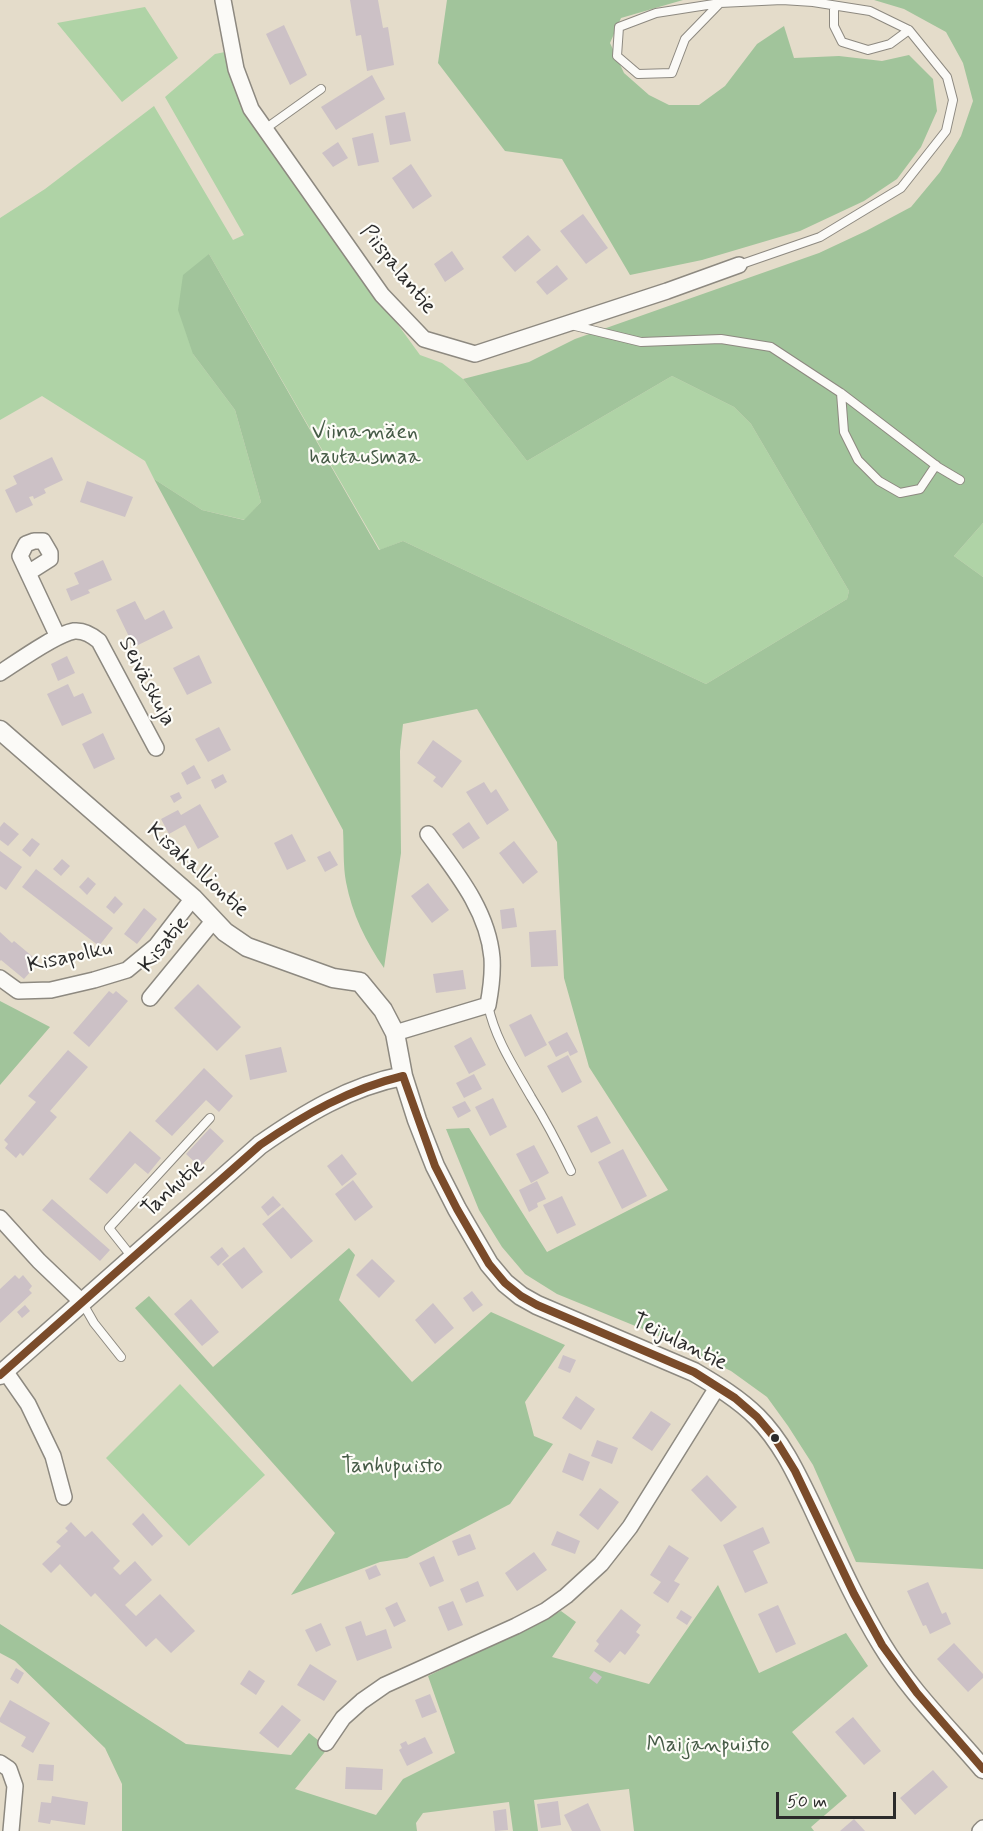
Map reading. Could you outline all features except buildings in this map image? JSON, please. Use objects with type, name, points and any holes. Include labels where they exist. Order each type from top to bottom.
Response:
[{"type":"street","name":"Piispalantie","points":[[223,0],[236,69],[251,109],[382,295],[424,339],[475,354],[739,265]]},
{"type":"street","points":[[28,573],[58,637]]},
{"type":"street","name":"Seiväskuja","points":[[0,673],[58,637],[75,631],[89,633],[99,641],[156,748]]},
{"type":"street","name":"Kisakalliontie","points":[[0,730],[193,898],[225,932],[247,947],[333,978],[360,982],[384,1010],[395,1033],[403,1076]]},
{"type":"street","points":[[395,1033],[488,1005],[492,982],[492,957],[483,920],[467,889],[428,834]]},
{"type":"street","name":"Kisapolku","points":[[0,978],[18,991],[51,990],[127,970],[156,946],[193,898]]},
{"type":"street","name":"Kisatie","points":[[150,998],[214,920]]},
{"type":"street","name":"Tanhutie","points":[[2,1373],[260,1145],[301,1116],[330,1102],[382,1080],[403,1076]]},
{"type":"street","name":"Teijulantie","points":[[403,1076],[435,1166],[489,1264],[505,1283],[521,1296],[537,1305],[694,1372],[742,1403],[758,1418],[781,1448],[883,1646],[907,1679],[983,1769]]},
{"type":"street","points":[[0,1218],[39,1262],[82,1302]]},
{"type":"street","points":[[2,1373],[28,1404],[53,1456],[64,1497]]},
{"type":"street","points":[[326,1743],[344,1718],[362,1701],[385,1685],[516,1626],[545,1611],[566,1596],[601,1564],[630,1527],[718,1386]]},
{"type":"street","points":[[0,1763],[9,1769],[15,1786],[11,1831]]},
{"type":"lane","points":[[720,3],[685,39],[672,72],[638,74],[617,56],[619,27],[656,13],[720,3],[782,0],[834,6],[870,11],[909,30],[947,77],[953,100],[946,131],[901,188],[820,237],[739,265]]},
{"type":"lane","points":[[834,6],[834,26],[842,42],[868,50],[890,44],[909,30]]},
{"type":"lane","points":[[265,129],[321,89]]},
{"type":"lane","points":[[567,324],[641,342],[721,339],[771,347],[841,393],[936,465],[960,480]]},
{"type":"lane","points":[[841,393],[844,432],[858,460],[879,481],[900,493],[920,489],[936,465]]},
{"type":"lane","points":[[488,1005],[500,1044],[554,1136],[571,1171]]},
{"type":"lane","points":[[133,1258],[109,1228],[210,1118]]},
{"type":"lane","points":[[82,1302],[94,1323],[121,1357]]},
{"type":"green space","points":[[447,0],[683,0],[621,18],[610,43],[624,73],[649,95],[669,105],[699,105],[725,86],[757,44],[784,26],[794,58],[839,56],[882,61],[909,55],[933,79],[937,111],[921,147],[897,179],[864,201],[800,231],[702,260],[630,275],[562,159],[505,151],[438,63]]},
{"type":"green space","points":[[874,0],[983,0],[983,523],[954,556],[983,577],[983,1569],[856,1562],[813,1465],[767,1397],[731,1371],[650,1332],[557,1294],[525,1274],[502,1247],[479,1210],[446,1129],[469,1128],[547,1252],[668,1190],[589,1067],[564,978],[557,842],[477,709],[403,724],[400,751],[401,853],[384,968],[371,948],[352,905],[345,876],[343,830],[154,479],[202,510],[244,520],[261,502],[235,410],[193,354],[178,310],[183,275],[209,254],[379,550],[403,541],[706,684],[847,599],[849,591],[751,424],[734,407],[672,376],[527,461],[463,379],[529,362],[575,339],[819,253],[911,207],[940,172],[961,136],[973,101],[963,63],[946,32],[904,9]]},
{"type":"green space","points":[[145,7],[178,58],[122,102],[57,23]]},
{"type":"green space","name":"Viinamäen hautausmaa","points":[[225,52],[238,98],[248,118],[420,355],[442,363],[463,379],[527,461],[672,376],[734,407],[751,424],[849,591],[847,599],[706,684],[403,541],[380,550],[209,254],[193,354],[235,410],[261,502],[245,520],[202,510],[154,479],[145,461],[42,396],[0,420],[0,218],[45,189],[154,106],[233,240],[244,235],[165,97],[215,54]]},
{"type":"green space","points":[[983,523],[983,577],[954,556]]},
{"type":"green space","points":[[0,1001],[50,1027],[0,1085]]},
{"type":"green space","name":"Tanhupuisto","points":[[349,1248],[355,1255],[339,1300],[412,1382],[491,1312],[565,1345],[525,1402],[534,1436],[553,1444],[510,1504],[407,1558],[380,1562],[291,1595],[335,1533],[135,1308],[149,1296],[213,1367]]},
{"type":"green space","points":[[180,1384],[265,1475],[189,1546],[106,1458]]},
{"type":"green space","name":"Maijanpuisto","points":[[718,1585],[759,1673],[846,1633],[868,1666],[792,1732],[847,1796],[811,1827],[814,1831],[634,1831],[629,1789],[534,1800],[538,1831],[513,1831],[509,1802],[423,1813],[416,1823],[417,1831],[122,1831],[122,1784],[105,1748],[15,1661],[0,1653],[0,1624],[186,1744],[291,1755],[309,1733],[328,1748],[295,1789],[376,1815],[403,1779],[455,1753],[428,1676],[561,1611],[576,1622],[552,1657],[649,1684]]},
{"type":"transit line","points":[[403,1076],[435,1166],[489,1264],[505,1283],[521,1296],[537,1305],[694,1372],[735,1398],[757,1417],[774,1437],[795,1471],[854,1594],[882,1645],[917,1693],[983,1769]]},
{"type":"transit line","points":[[0,1375],[260,1145],[294,1123],[346,1095],[403,1076]]}]
